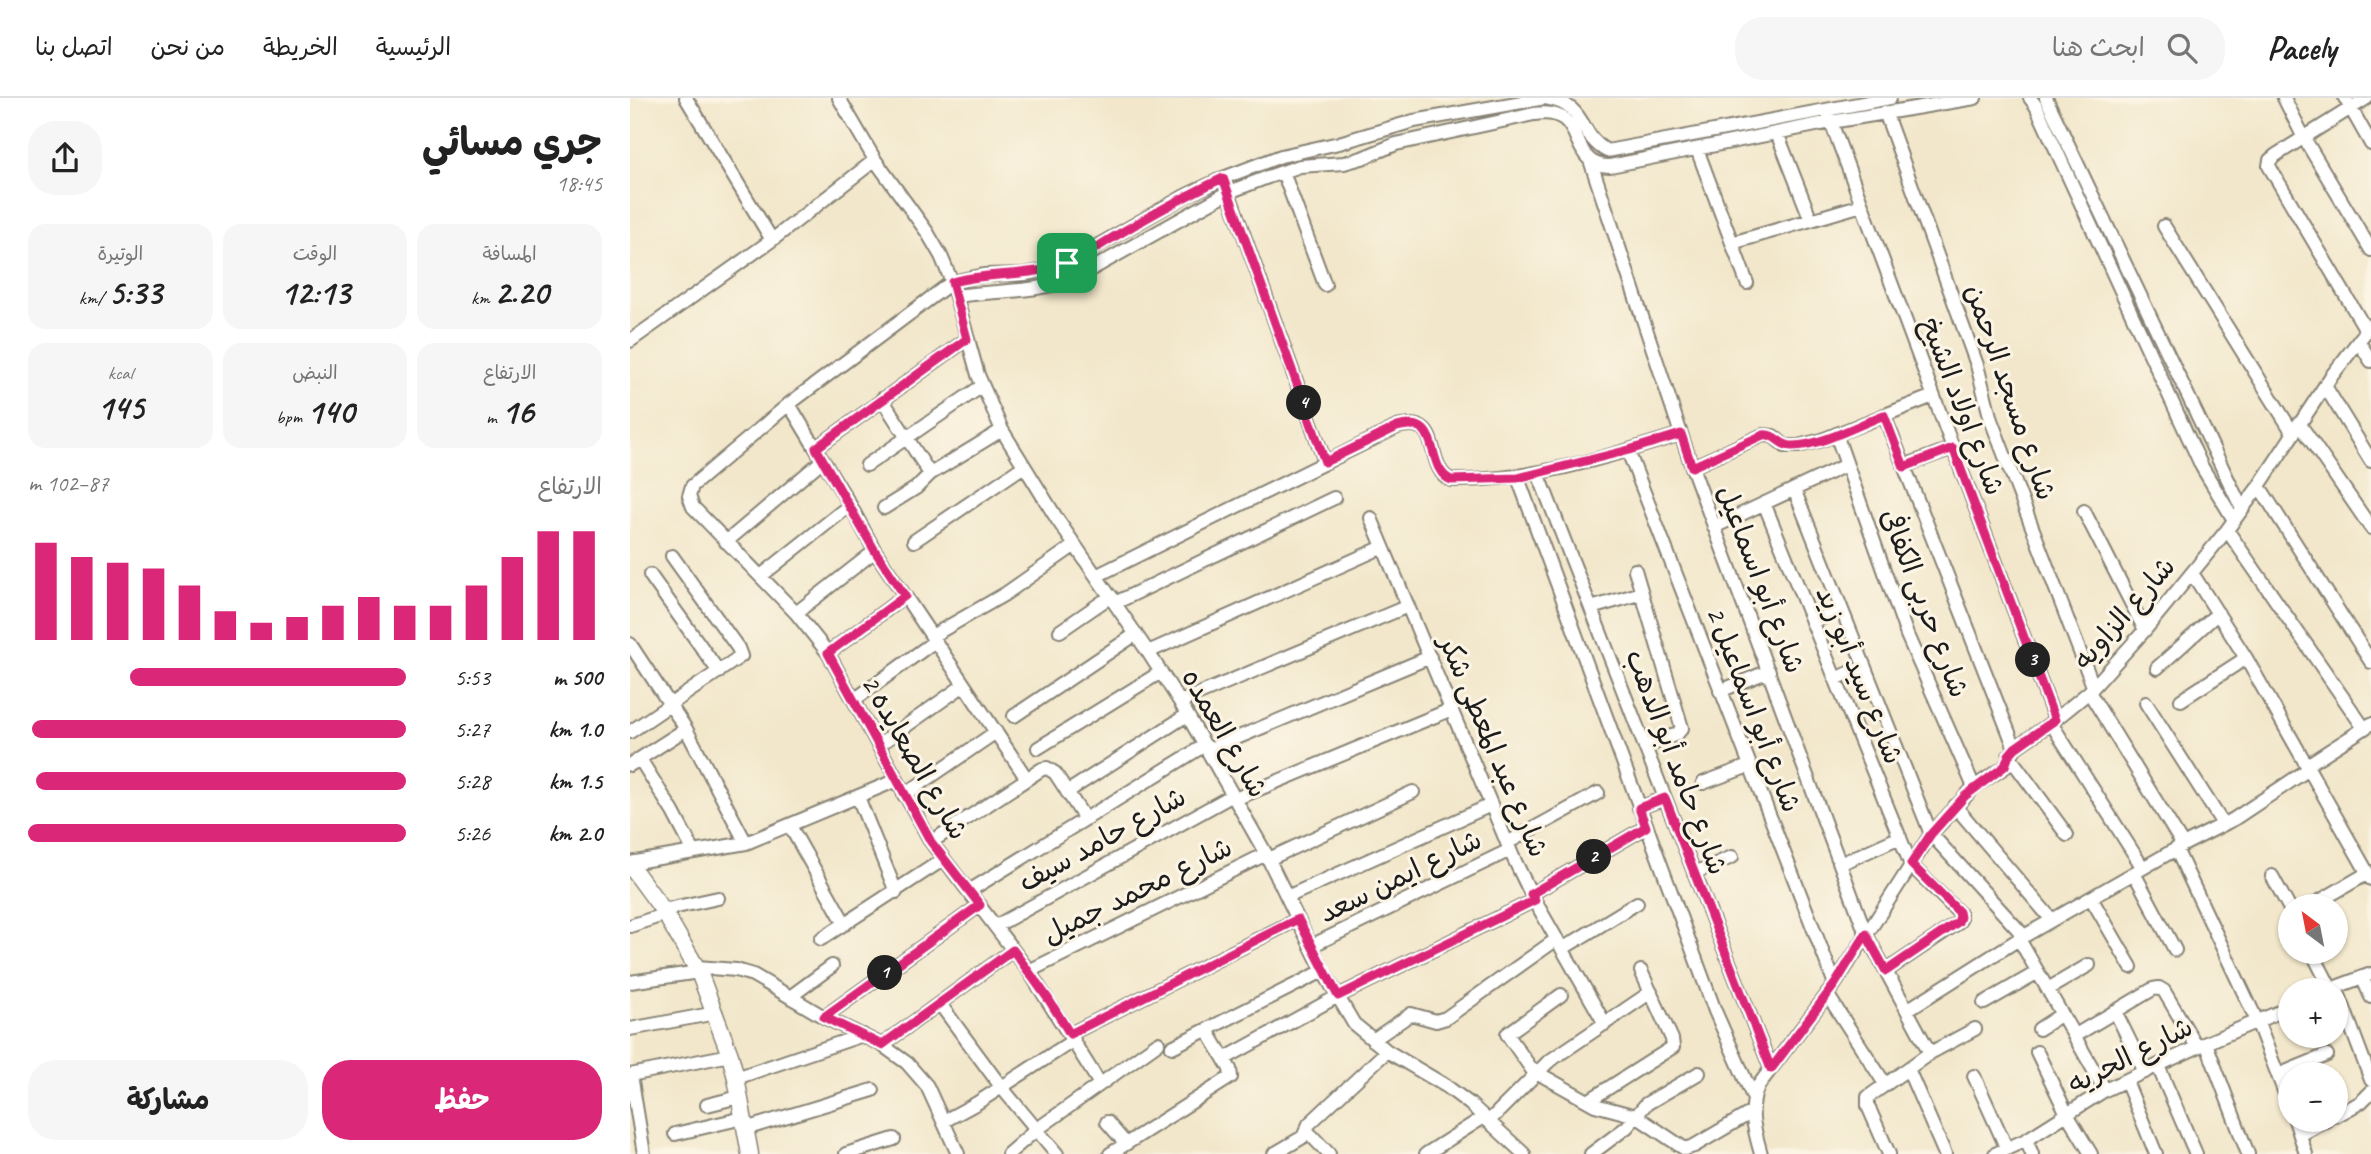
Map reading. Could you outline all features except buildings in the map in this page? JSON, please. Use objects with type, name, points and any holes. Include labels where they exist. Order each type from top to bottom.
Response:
[{"type":"street","points":[[686,98],[772,240]]},
{"type":"street","name":"شارع العمده","points":[[839,98],[875,160],[926,232],[952,282],[982,386],[1002,430],[1180,702],[1267,856],[1323,971],[1354,1024],[1387,1051],[1446,1086],[1524,1154]]},
{"type":"street","points":[[1027,779],[875,551],[789,404],[952,282],[984,275],[1023,274],[1067,263],[1185,196],[1281,156],[1339,143],[1414,121],[1545,98],[1566,104],[1572,116],[1597,146],[1607,151],[1890,98]]},
{"type":"street","points":[[1590,160],[1596,164],[1611,166],[1777,132],[1975,98]]},
{"type":"street","points":[[1907,1010],[2052,920],[2223,824],[2368,726],[2202,467],[2030,98]]},
{"type":"street","points":[[2046,98],[2170,359],[2234,520]]},
{"type":"street","points":[[2284,98],[2304,138],[2371,250]]},
{"type":"street","points":[[2367,98],[2348,103],[2304,138],[2276,155],[2270,160],[2269,166],[2369,328]]},
{"type":"street","points":[[2348,103],[2371,144]]},
{"type":"street","name":"شارع اولاد الشيخ","points":[[1826,109],[2053,722],[2139,871],[2175,950]]},
{"type":"street","points":[[1477,110],[1483,125]]},
{"type":"street","name":"شارع مسجد الرحمن","points":[[1885,112],[1982,377],[1991,421],[2091,689],[2180,847],[2278,1074]]},
{"type":"street","points":[[956,296],[1049,288],[1074,279],[1229,192],[1300,166],[1344,163],[1396,144],[1543,113],[1572,116]]},
{"type":"street","name":"شارع أبو اسماعيل","points":[[1572,116],[1590,160],[1692,467],[1866,934],[1930,1053]]},
{"type":"street","points":[[1777,132],[1811,220]]},
{"type":"street","points":[[1697,149],[1746,283]]},
{"type":"street","points":[[630,341],[772,240],[875,160]]},
{"type":"street","points":[[1283,172],[1325,285]]},
{"type":"street","points":[[1223,178],[1325,462]]},
{"type":"street","points":[[1731,243],[1862,205]]},
{"type":"street","points":[[2164,226],[2296,428],[2371,528]]},
{"type":"street","name":"شارع الزاويه","points":[[1761,1154],[1752,1112],[1753,1097],[1758,1086],[1831,989],[1931,834],[1974,787],[2005,766],[2012,752],[2053,722],[2091,689],[2145,630],[2234,520],[2325,386],[2369,328]]},
{"type":"street","points":[[816,448],[967,339]]},
{"type":"street","points":[[2359,342],[2371,361]]},
{"type":"street","points":[[2155,364],[2170,359]]},
{"type":"street","points":[[867,465],[982,386]]},
{"type":"street","points":[[2325,386],[2371,461]]},
{"type":"street","points":[[1692,467],[1763,435],[1773,436],[1785,446],[1791,447],[1822,440],[1933,396]]},
{"type":"street","points":[[882,399],[930,474]]},
{"type":"street","name":"شارع الصعايده 2","points":[[789,404],[692,486],[689,496],[693,507],[796,613],[828,653],[931,842],[1029,971],[1100,1084]]},
{"type":"street","points":[[1884,415],[2012,752],[2067,835]]},
{"type":"street","points":[[1096,576],[1397,427],[1409,424],[1419,426],[1427,434],[1441,472],[1446,478],[1461,480],[1518,478],[1681,434]]},
{"type":"street","points":[[884,508],[916,488],[930,474],[1002,430]]},
{"type":"street","name":"شارع حربى الكفافى","points":[[1836,434],[1907,635],[1974,787]]},
{"type":"street","points":[[1904,467],[1953,448]]},
{"type":"street","name":"شارع أبو اسماعيل 2","points":[[1629,450],[1831,989],[1885,1084]]},
{"type":"street","points":[[726,542],[823,460]]},
{"type":"street","points":[[1714,527],[1846,465]]},
{"type":"street","points":[[914,541],[1024,466]]},
{"type":"street","name":"شارع حامد أبو الدهب","points":[[1538,473],[1771,1069]]},
{"type":"street","points":[[1518,478],[1715,1011],[1753,1097]]},
{"type":"street","points":[[2259,486],[2371,662]]},
{"type":"street","points":[[1794,489],[1931,834],[2022,938],[2038,972],[2105,1090]]},
{"type":"street","points":[[1060,631],[1113,600],[1334,498]]},
{"type":"street","name":"شارع سيد أبو زيد","points":[[1764,503],[1911,864]]},
{"type":"street","points":[[761,576],[850,505]]},
{"type":"street","points":[[2084,511],[2145,630]]},
{"type":"street","name":"شارع عبد المعطى شكر","points":[[1371,518],[1509,846],[1533,897],[1605,1024]]},
{"type":"street","points":[[854,700],[933,638],[1075,545]]},
{"type":"street","points":[[1148,652],[1383,547]]},
{"type":"street","points":[[796,613],[875,551]]},
{"type":"street","points":[[630,732],[739,658],[741,654],[672,556]]},
{"type":"street","points":[[1635,570],[1682,728],[1678,734],[1645,747]]},
{"type":"street","points":[[2192,573],[2246,658],[2369,876],[2334,894]]},
{"type":"street","points":[[650,575],[719,672]]},
{"type":"street","points":[[1591,608],[1642,593]]},
{"type":"street","points":[[828,653],[905,596]]},
{"type":"street","points":[[1180,702],[1408,606]]},
{"type":"street","points":[[1812,622],[1841,610]]},
{"type":"street","points":[[2157,668],[2218,613]]},
{"type":"street","points":[[1014,716],[1136,634]]},
{"type":"street","points":[[630,644],[672,704],[746,843]]},
{"type":"street","points":[[969,891],[1206,747],[1430,657]]},
{"type":"street","points":[[2181,699],[2246,658]]},
{"type":"street","points":[[1835,679],[1863,667]]},
{"type":"street","points":[[1720,691],[1769,671]]},
{"type":"street","points":[[1038,748],[1161,672]]},
{"type":"street","points":[[879,745],[964,685]]},
{"type":"street","points":[[2146,703],[2223,824]]},
{"type":"street","name":"شارع حامد سيف","points":[[996,926],[1234,797],[1452,709]]},
{"type":"street","points":[[1067,792],[1187,715]]},
{"type":"street","points":[[686,729],[635,762],[673,812],[694,852]]},
{"type":"street","points":[[904,795],[996,732]]},
{"type":"street","points":[[1703,783],[1749,766]]},
{"type":"street","points":[[931,842],[1047,768],[1052,770],[1085,819]]},
{"type":"street","points":[[750,1154],[730,1055],[698,969],[665,912],[631,868],[694,852],[746,843],[897,780]]},
{"type":"street","points":[[1267,856],[1413,792]]},
{"type":"street","name":"شارع ايمن سعد","points":[[1311,946],[1509,846],[1598,793]]},
{"type":"street","points":[[858,797],[896,892]]},
{"type":"street","points":[[1639,808],[1665,798]]},
{"type":"street","points":[[1287,897],[1491,805]]},
{"type":"street","points":[[1955,806],[2052,920]]},
{"type":"street","points":[[790,826],[845,924]]},
{"type":"street","points":[[1224,1059],[1338,996],[1533,897],[1646,827]]},
{"type":"street","points":[[1840,864],[1900,837]]},
{"type":"street","name":"شارع محمد جميل","points":[[1029,971],[1267,856]]},
{"type":"street","points":[[1694,873],[1732,857]]},
{"type":"street","points":[[821,939],[944,859]]},
{"type":"street","points":[[1886,971],[1956,924],[1960,917],[1959,912],[1911,864]]},
{"type":"street","points":[[2272,876],[2282,894]]},
{"type":"street","points":[[630,926],[665,912],[718,898]]},
{"type":"street","points":[[2091,898],[2131,967]]},
{"type":"street","points":[[1373,1040],[1411,1014],[1436,1021],[1446,1018],[1560,944],[1637,903]]},
{"type":"street","points":[[824,1017],[980,905]]},
{"type":"street","points":[[944,1121],[1002,1088],[1072,1037],[1298,919]]},
{"type":"street","points":[[882,1045],[1013,950]]},
{"type":"street","points":[[790,996],[832,965]]},
{"type":"street","points":[[2048,989],[2089,965]]},
{"type":"street","points":[[630,982],[698,969],[744,972],[790,996],[824,1017],[882,1045],[917,1073],[927,1086],[958,1154]]},
{"type":"street","points":[[1172,1047],[1323,971]]},
{"type":"street","points":[[1588,1101],[1673,1047],[1672,1039],[1641,971]]},
{"type":"street","points":[[1984,1003],[2038,972]]},
{"type":"street","points":[[2348,983],[2367,976],[2371,997]]},
{"type":"street","points":[[2074,1036],[2153,989],[2164,991],[2201,1045],[2248,1154]]},
{"type":"street","points":[[1426,1154],[1487,1119],[1536,1073],[1651,992]]},
{"type":"street","points":[[1561,995],[1507,1034],[1536,1073],[1588,1101],[1636,1116],[1685,1149],[1752,1112]]},
{"type":"street","points":[[940,1004],[1002,1088],[1057,1154]]},
{"type":"street","points":[[2115,1011],[2145,1072]]},
{"type":"street","name":"شارع الحريه","points":[[1995,1154],[2026,1140],[2105,1090],[2278,1012]]},
{"type":"street","points":[[630,1029],[716,1013]]},
{"type":"street","points":[[2039,1029],[2062,1014]]},
{"type":"street","points":[[2348,1026],[2371,1080]]},
{"type":"street","points":[[1889,1154],[1867,1101],[1870,1094],[1930,1053],[1976,1029]]},
{"type":"street","points":[[1110,1154],[1231,1077],[1231,1072],[1207,1030]]},
{"type":"street","points":[[736,1078],[863,1035]]},
{"type":"street","points":[[1008,1154],[1036,1130],[1158,1043]]},
{"type":"street","points":[[1274,1154],[1303,1137],[1309,1124],[1387,1051]]},
{"type":"street","points":[[2037,1052],[2067,1114],[2091,1154]]},
{"type":"street","points":[[644,1154],[631,1075],[730,1055]]},
{"type":"street","points":[[2309,1062],[2327,1055]]},
{"type":"street","points":[[2158,1066],[2196,1154]]},
{"type":"street","points":[[1908,1069],[1945,1154]]},
{"type":"street","points":[[1591,1154],[1627,1127],[1646,1104],[1699,1073]]},
{"type":"street","points":[[1974,1076],[2007,1149]]},
{"type":"street","points":[[2126,1081],[2156,1154]]},
{"type":"street","points":[[675,1134],[744,1124],[873,1090]]},
{"type":"street","points":[[2348,1109],[2371,1093]]},
{"type":"street","points":[[707,1105],[739,1097]]},
{"type":"street","points":[[1107,1122],[1126,1144]]},
{"type":"street","points":[[1306,1130],[1329,1154]]},
{"type":"street","points":[[2299,1132],[2306,1154]]},
{"type":"street","points":[[2300,1135],[2306,1132]]},
{"type":"street","points":[[846,1154],[894,1139]]},
{"type":"street","points":[[2026,1140],[2032,1154]]},
{"type":"route","points":[[1223,178],[1325,462],[1397,427],[1409,424],[1419,426],[1427,434],[1441,472],[1451,480],[1518,478],[1681,434],[1692,467],[1763,435],[1773,436],[1785,446],[1798,446],[1822,440],[1884,415],[1904,467],[1953,448],[2055,720],[2011,751],[2005,766],[1965,796],[1931,834],[1911,864],[1959,912],[1958,922],[1886,971],[1866,934],[1835,984],[1771,1069],[1665,798],[1639,808],[1646,827],[1531,894],[1535,900],[1338,996],[1298,919],[1070,1034],[1013,950],[882,1045],[824,1017],[980,905],[931,842],[828,653],[905,596],[875,551],[816,448],[967,339],[952,282],[984,275],[1023,274],[1067,263],[1185,196],[1223,178]]}]
